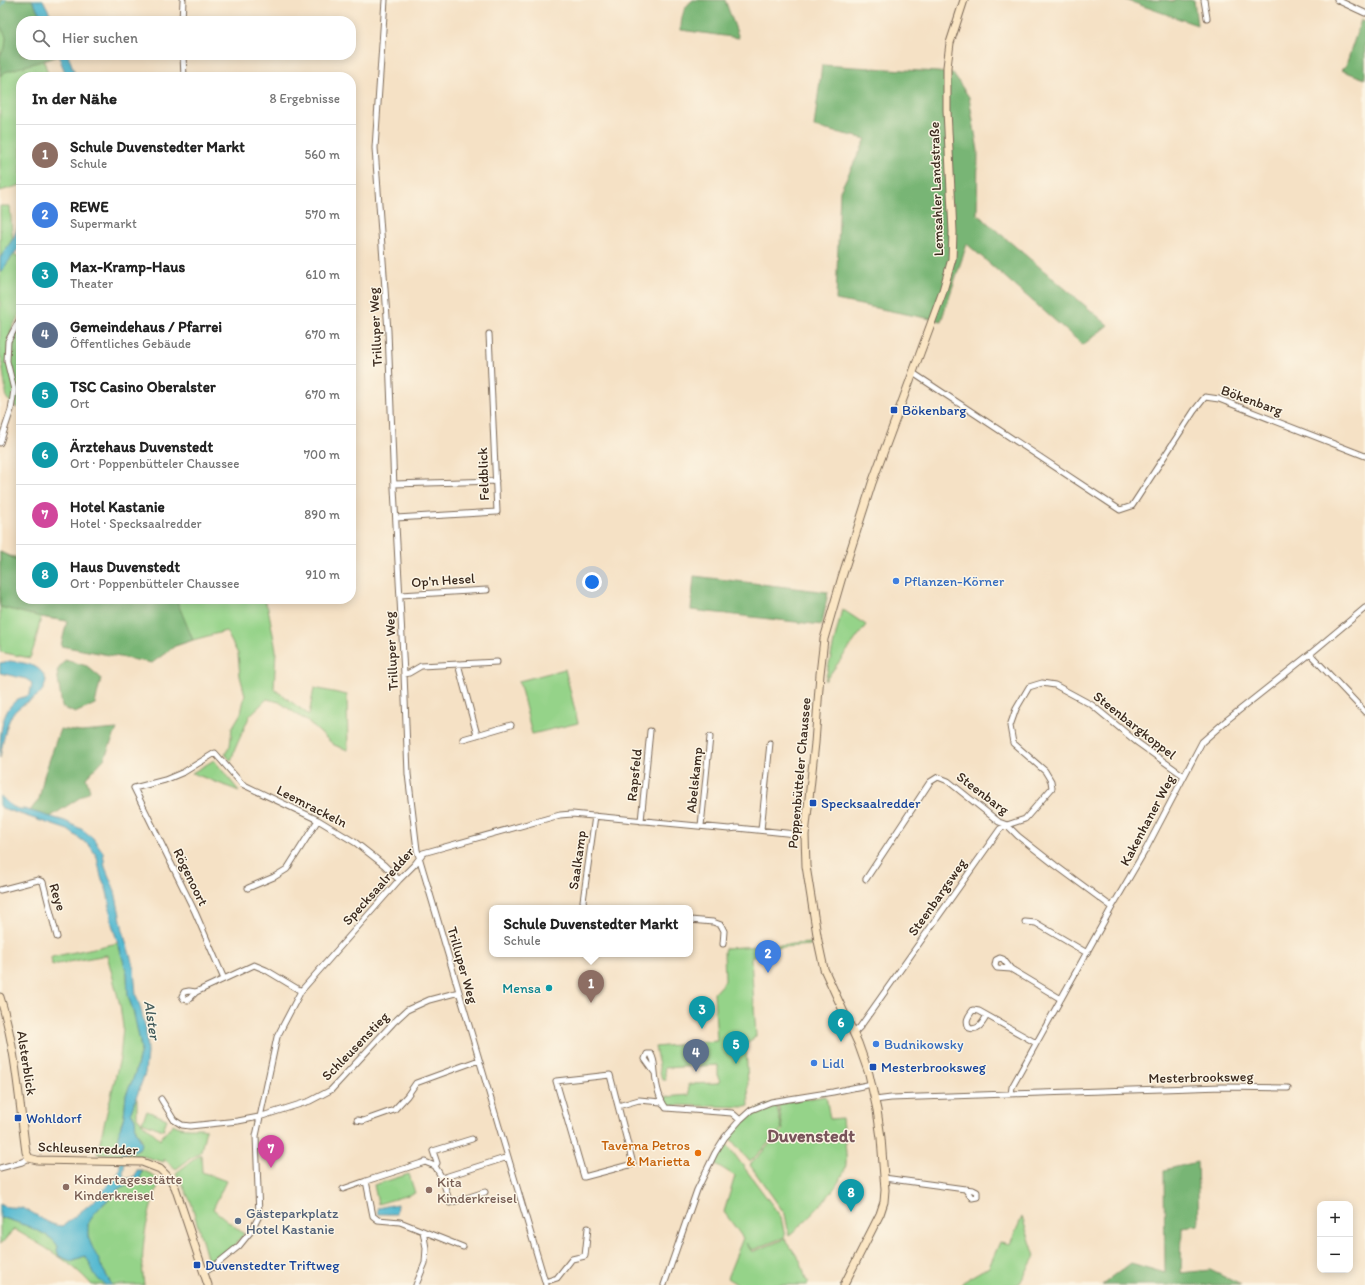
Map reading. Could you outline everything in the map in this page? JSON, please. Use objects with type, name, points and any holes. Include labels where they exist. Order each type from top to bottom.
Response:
[{"type":"main road","name":"Lemsahler Landstraße","points":[[913,374],[942,294],[952,259],[953,232],[946,67],[950,43],[964,0]]},
{"type":"main road","name":"Poppenbütteler Chaussee","points":[[844,1285],[880,1214],[885,1196],[881,1138],[872,1084],[867,1068],[854,1033],[824,969],[806,866],[806,835],[824,639],[872,483],[913,374]]},
{"type":"main road","name":"Alsterblick","points":[[0,997],[8,1028],[26,1152],[29,1158]]},
{"type":"main road","name":"Schleusenredder","points":[[29,1158],[36,1160],[142,1162],[160,1169],[173,1183],[208,1285]]},
{"type":"street","points":[[182,16],[183,0]]},
{"type":"street","name":"Trilluper Weg","points":[[385,0],[375,148],[388,331],[408,774],[416,850],[546,1283],[557,1278],[572,1259],[585,1256],[588,1228]]},
{"type":"street","points":[[1204,0],[1207,18]]},
{"type":"street","points":[[1337,0],[1365,13]]},
{"type":"street","points":[[183,60],[184,72]]},
{"type":"street","points":[[0,443],[11,410],[14,390],[7,361],[8,341],[16,326]]},
{"type":"street","name":"Feldblick","points":[[396,518],[497,512],[489,334]]},
{"type":"street","name":"Bökenbarg","points":[[913,374],[1120,510],[1132,506],[1194,411],[1205,397],[1219,399],[1365,456]]},
{"type":"street","points":[[394,484],[496,481]]},
{"type":"street","name":"Op'n Hesel","points":[[400,595],[487,590]]},
{"type":"street","name":"Kakenhaner Weg","points":[[1011,1094],[1012,1087],[1146,849],[1202,742],[1365,608]]},
{"type":"street","points":[[1310,654],[1365,712]]},
{"type":"street","points":[[404,674],[409,673],[421,666],[497,662]]},
{"type":"street","points":[[458,664],[477,735]]},
{"type":"street","name":"Steenbargkoppel","points":[[1052,788],[1051,781],[1045,771],[1013,743],[1010,726],[1016,709],[1029,687],[1042,683],[1055,685],[1092,705],[1138,743],[1184,776]]},
{"type":"street","points":[[463,739],[511,725]]},
{"type":"street","name":"Rapsfeld","points":[[641,820],[650,731]]},
{"type":"street","name":"Abelskamp","points":[[701,826],[710,737]]},
{"type":"street","points":[[761,830],[770,743]]},
{"type":"street","name":"Leemrackeln","points":[[134,788],[164,780],[184,772],[215,753],[242,784],[318,820],[356,843],[384,865],[399,880]]},
{"type":"street","name":"Steenbarg","points":[[866,879],[930,782],[938,776],[948,781],[999,822],[1007,825],[1018,836],[1055,865],[1112,907]]},
{"type":"street","name":"Rögenoort","points":[[134,788],[194,912],[224,979]]},
{"type":"street","name":"Steenbargsweg","points":[[854,1033],[860,1027],[1000,829],[1024,819],[1052,788]]},
{"type":"street","name":"Specksaalredder","points":[[203,1270],[208,1270],[213,1267],[239,1246],[252,1230],[259,1216],[256,1136],[259,1117],[277,1037],[301,991],[423,853],[560,815],[572,814],[806,835]]},
{"type":"street","name":"Saalkamp","points":[[584,905],[583,901],[595,816]]},
{"type":"street","points":[[248,888],[287,869],[318,820]]},
{"type":"street","name":"Reye","points":[[0,890],[38,880],[43,882],[57,937]]},
{"type":"street","points":[[693,920],[721,924],[724,932],[723,944]]},
{"type":"street","points":[[1025,922],[1036,923],[1087,953]]},
{"type":"street","points":[[196,992],[254,965],[266,970],[301,991]]},
{"type":"street","points":[[1011,970],[1061,999]]},
{"type":"street","name":"Schleusenstieg","points":[[161,1099],[174,1120],[186,1126],[238,1121],[259,1117],[310,1101],[331,1090],[407,1010],[429,1000],[459,992]]},
{"type":"street","points":[[986,1017],[1036,1043]]},
{"type":"street","points":[[357,1120],[363,1121],[394,1110],[407,1096],[416,1083],[479,1060]]},
{"type":"street","points":[[655,1073],[661,1102],[666,1108],[732,1113],[740,1120]]},
{"type":"street","points":[[610,1075],[618,1106],[633,1164],[584,1177],[556,1081],[610,1075]]},
{"type":"street","points":[[664,1285],[697,1190],[715,1153],[725,1137],[740,1120],[751,1110],[771,1102],[872,1084]]},
{"type":"street","name":"Mesterbrooksweg","points":[[875,1100],[891,1098],[1222,1087],[1288,1088]]},
{"type":"street","points":[[618,1106],[639,1100],[661,1102]]},
{"type":"street","points":[[435,1166],[437,1164],[433,1151],[472,1139]]},
{"type":"street","points":[[442,1178],[508,1157]]},
{"type":"street","name":"Schleusenredder","points":[[0,1168],[22,1162],[29,1158]]},
{"type":"street","points":[[343,1189],[425,1162],[435,1166],[442,1178],[450,1203],[485,1192]]},
{"type":"street","points":[[884,1178],[965,1189]]},
{"type":"street","points":[[366,1181],[373,1216],[378,1220],[400,1222],[463,1247]]},
{"type":"street","points":[[416,1285],[425,1263],[426,1248],[423,1231]]},
{"type":"green space","points":[[0,0],[32,0],[41,16],[16,16],[16,60],[47,60],[44,61],[47,72],[16,72],[16,186],[0,191]]},
{"type":"green space","points":[[0,0],[32,0],[41,16],[16,16],[16,60],[45,60],[5,72],[0,76],[0,56],[5,47],[6,37],[0,25]]},
{"type":"green space","points":[[693,0],[725,0],[739,38],[681,30],[683,13]]},
{"type":"green space","points":[[1126,0],[1167,0],[1175,2],[1175,0],[1194,0],[1197,25]]},
{"type":"green space","points":[[1361,20],[1365,22],[1365,79],[1341,70],[1346,65]]},
{"type":"green space","points":[[822,65],[953,74],[969,97],[978,151],[977,214],[1108,325],[1083,345],[967,244],[941,321],[836,300],[840,191],[866,139],[814,127]]},
{"type":"green space","points":[[0,206],[10,206],[14,254],[16,255],[16,321],[10,332],[16,333],[16,407],[7,399],[0,357]]},
{"type":"green space","points":[[0,552],[16,557],[16,604],[266,604],[268,608],[276,650],[274,689],[309,715],[314,688],[347,695],[348,750],[334,745],[308,722],[279,702],[267,699],[250,715],[231,761],[225,754],[230,746],[232,728],[241,713],[245,695],[240,676],[238,654],[226,631],[175,646],[67,621],[41,617],[35,644],[30,658],[0,652]]},
{"type":"green space","points":[[0,552],[16,559],[16,604],[178,604],[193,640],[175,646],[152,663],[61,646],[67,621],[41,617],[0,607]]},
{"type":"green space","points":[[694,576],[828,592],[822,625],[691,610]]},
{"type":"green space","points":[[842,609],[866,625],[825,681]]},
{"type":"green space","points":[[65,660],[87,666],[101,678],[95,704],[75,713],[62,707],[57,671]]},
{"type":"green space","points":[[565,669],[578,723],[532,734],[519,681]]},
{"type":"green space","points":[[60,729],[81,732],[117,729],[104,759],[86,778],[90,791],[50,817],[30,811],[39,799],[44,776]]},
{"type":"green space","points":[[214,760],[239,791],[192,773]]},
{"type":"green space","points":[[118,943],[127,973],[128,996],[135,1016],[141,1050],[135,1074],[126,1095],[124,1116],[121,1124],[121,1155],[97,1154],[120,1058],[123,1027],[120,1005],[107,955],[52,965],[51,957]]},
{"type":"green space","points":[[811,943],[811,945],[769,948],[751,958],[756,1036],[746,1045],[749,1106],[667,1105],[665,1097],[689,1095],[688,1084],[718,1083],[721,1081],[718,1078],[718,1065],[664,1068],[666,1080],[662,1080],[655,1047],[717,1041],[714,993],[725,981],[725,948]]},
{"type":"green space","points":[[826,1096],[830,1119],[842,1118],[846,1158],[844,1172],[839,1182],[823,1202],[789,1235],[785,1214],[750,1165],[783,1130],[778,1103]]},
{"type":"green space","points":[[135,1099],[137,1099],[137,1117],[160,1139],[173,1124],[185,1128],[206,1129],[201,1151],[176,1169],[164,1159],[164,1162],[142,1156],[126,1156],[126,1153],[139,1149],[142,1140],[136,1131],[135,1119],[131,1112]]},
{"type":"green space","points":[[776,1103],[782,1129],[750,1162],[729,1137],[735,1128],[750,1113]]},
{"type":"green space","points":[[147,1111],[167,1119],[163,1130],[142,1122]]},
{"type":"green space","points":[[726,1143],[781,1217],[785,1237],[752,1250],[746,1243],[752,1252],[785,1239],[801,1262],[806,1280],[809,1282],[807,1285],[738,1285],[727,1278],[743,1238],[724,1212],[735,1176],[714,1163]]},
{"type":"green space","points":[[201,1154],[202,1172],[226,1181],[213,1209],[244,1234],[231,1249],[209,1265],[191,1202],[176,1173]]},
{"type":"green space","points":[[1197,1162],[1199,1225],[1182,1227],[1181,1273],[1210,1270],[1241,1285],[1102,1285],[1131,1263],[1165,1273],[1164,1170]]},
{"type":"green space","points":[[142,1170],[160,1180],[151,1206],[143,1245],[144,1285],[112,1285],[92,1248],[88,1232],[89,1221],[101,1206],[122,1186],[140,1180]]},
{"type":"green space","points":[[409,1174],[415,1193],[378,1204],[374,1185]]},
{"type":"green space","points":[[1022,1217],[1035,1256],[1020,1283],[1015,1285],[961,1285],[963,1282],[989,1267],[1000,1242],[1010,1244]]},
{"type":"green space","points":[[0,1218],[4,1218],[43,1233],[55,1242],[58,1247],[57,1250],[59,1256],[71,1261],[85,1256],[99,1280],[105,1285],[92,1285],[65,1261],[14,1229],[0,1245]]},
{"type":"water","points":[[32,0],[43,0],[51,16],[41,16]]},
{"type":"water","points":[[60,60],[70,60],[74,72],[65,72]]},
{"type":"water","points":[[16,232],[16,252],[0,273],[0,258]]},
{"type":"water","points":[[10,661],[36,667],[44,675],[46,680],[41,692],[21,706],[12,715],[6,729],[0,758],[0,742],[4,717],[12,704],[18,699],[30,694],[32,683],[26,679],[0,673],[0,663]]},
{"type":"water","points":[[0,795],[14,807],[65,821],[83,830],[93,838],[103,852],[105,867],[115,891],[124,935],[134,968],[136,995],[146,1030],[147,1053],[145,1073],[131,1112],[135,1119],[136,1131],[142,1143],[138,1149],[126,1153],[123,1175],[127,1179],[135,1176],[137,1170],[142,1170],[140,1180],[133,1185],[126,1185],[118,1189],[116,1193],[94,1214],[88,1224],[88,1237],[101,1266],[112,1285],[105,1285],[98,1279],[85,1256],[71,1261],[59,1256],[57,1250],[58,1247],[55,1242],[43,1233],[4,1218],[0,1218],[0,1204],[22,1208],[47,1222],[63,1226],[95,1200],[119,1172],[122,1149],[118,1145],[118,1135],[124,1116],[126,1095],[135,1074],[141,1050],[133,1010],[128,996],[127,973],[112,924],[108,896],[101,877],[97,857],[90,846],[68,830],[2,808],[0,805]]},
{"type":"water","points":[[397,1204],[396,1214],[378,1214],[377,1208]]},
{"type":"waterway","points":[[0,8],[5,0]]},
{"type":"place","name":"Bökenbarg","points":[[894,410]]},
{"type":"place","name":"Pflanzen-Körner","points":[[896,581]]},
{"type":"place","name":"Specksaalredder","points":[[813,803]]},
{"type":"place","name":"REWE","points":[[768,973]]},
{"type":"place","name":"Mensa","points":[[549,988]]},
{"type":"place","name":"Schule Duvenstedter Markt","points":[[591,1003]]},
{"type":"place","name":"Max-Kramp-Haus","points":[[702,1029]]},
{"type":"place","name":"Ärztehaus Duvenstedt","points":[[841,1042]]},
{"type":"place","name":"Budnikowsky","points":[[876,1044]]},
{"type":"place","name":"Lidl","points":[[814,1063]]},
{"type":"place","name":"TSC Casino Oberalster","points":[[736,1064]]},
{"type":"place","name":"Mesterbrooksweg","points":[[873,1067]]},
{"type":"place","name":"Gemeindehaus / Pfarrei","points":[[696,1072]]},
{"type":"place","name":"Wohldorf","points":[[18,1118]]},
{"type":"place","name":"Taverna Petros & Marietta","points":[[698,1153]]},
{"type":"place","name":"Hotel Kastanie","points":[[271,1168]]},
{"type":"place","name":"Kindertagesstätte Kinderkreisel","points":[[66,1187]]},
{"type":"place","name":"Kita Kinderkreisel","points":[[429,1190]]},
{"type":"place","name":"Haus Duvenstedt","points":[[851,1212]]},
{"type":"place","name":"Gästeparkplatz Hotel Kastanie","points":[[238,1221]]},
{"type":"place","name":"Duvenstedter Triftweg","points":[[197,1265]]},
{"type":"district","name":"Duvenstedt","points":[[811,1136]]},
{"type":"water label","name":"Alster","points":[[152,1020]]}]
